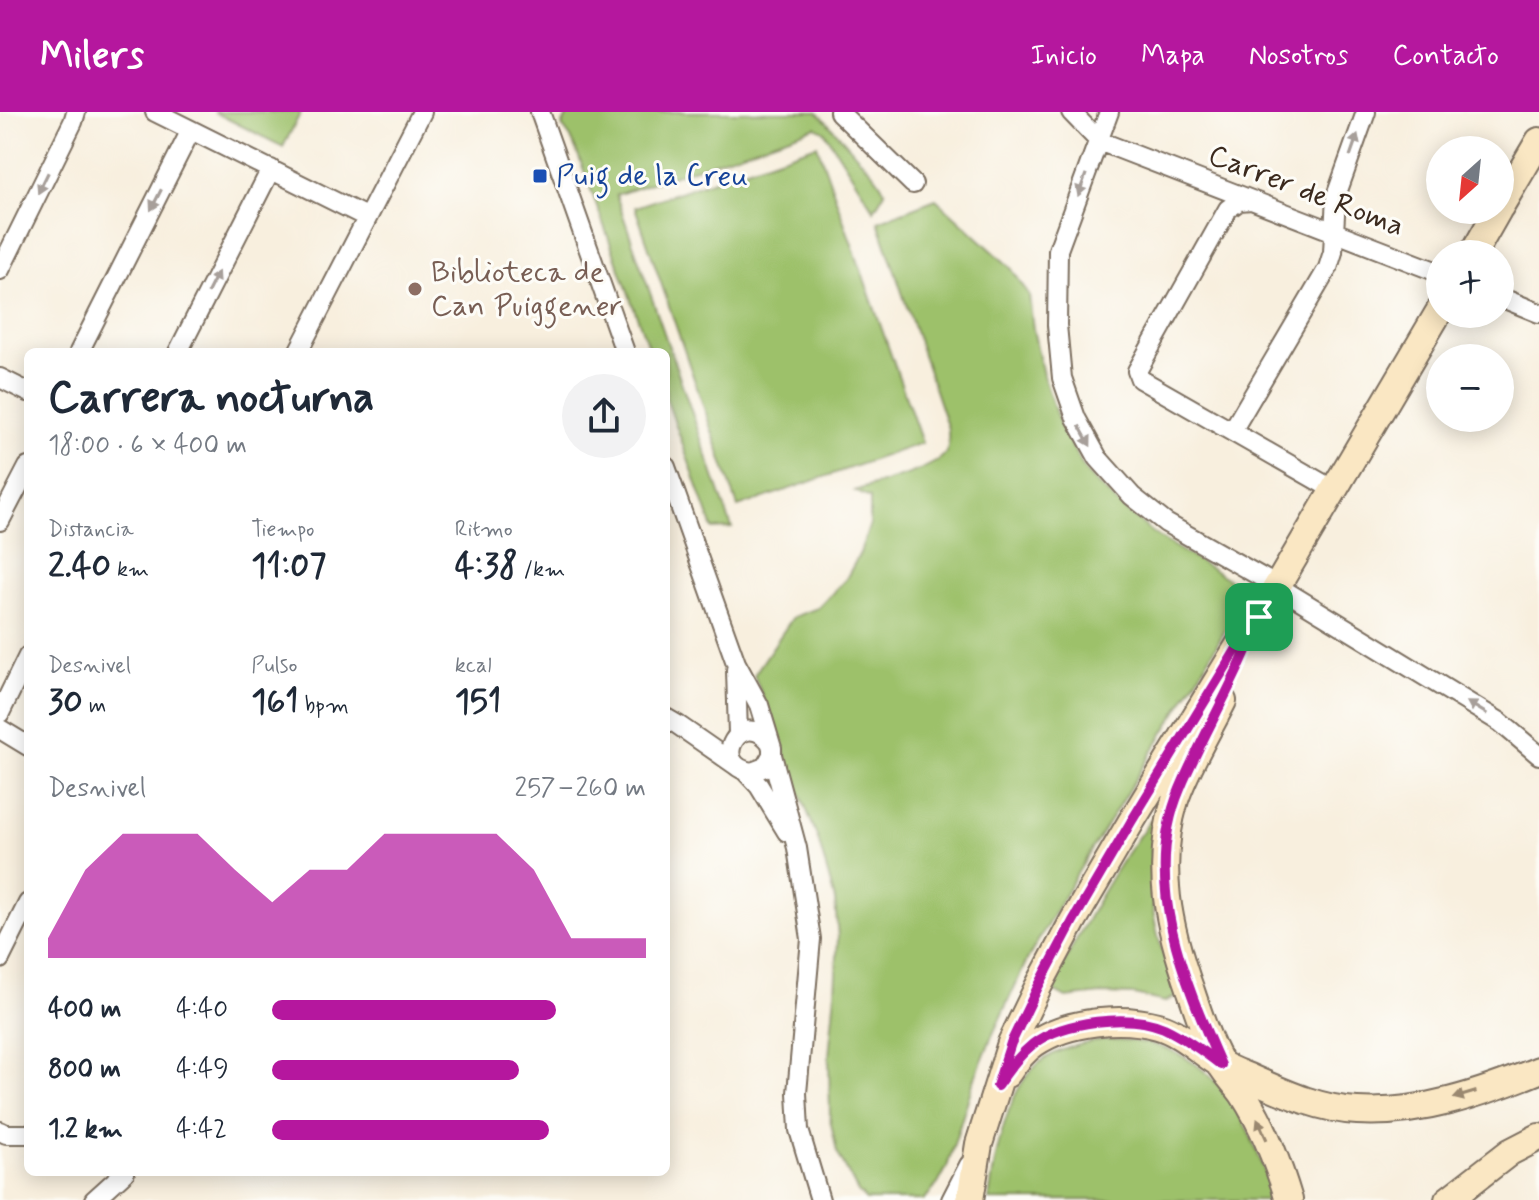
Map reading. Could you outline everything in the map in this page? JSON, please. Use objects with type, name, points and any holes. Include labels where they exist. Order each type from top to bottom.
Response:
[{"type":"street","points":[[0,270],[76,112]]},
{"type":"street","points":[[155,112],[366,217]]},
{"type":"street","points":[[300,348],[422,112]]},
{"type":"street","points":[[540,112],[624,348]]},
{"type":"street","points":[[839,112],[913,184]]},
{"type":"street","name":"Carrer de Roma","points":[[1071,112],[1099,141],[1426,268]]},
{"type":"street","points":[[1109,112],[1058,250],[1057,325],[1062,378],[1076,418],[1098,458],[1132,496],[1177,529],[1500,722],[1539,755]]},
{"type":"street","points":[[1232,431],[1328,268],[1333,252],[1336,196],[1366,112]]},
{"type":"street","points":[[81,348],[191,130]]},
{"type":"street","points":[[1514,184],[1539,141]]},
{"type":"street","points":[[180,348],[271,169]]},
{"type":"street","points":[[1252,200],[1239,201],[1228,209],[1137,371],[1140,379],[1334,490]]},
{"type":"street","points":[[1514,303],[1539,313]]},
{"type":"street","points":[[970,1200],[979,1144],[997,1086],[1011,1043],[1038,987],[1131,822],[1259,617],[1429,328]]},
{"type":"street","points":[[0,378],[24,390]]},
{"type":"street","points":[[0,521],[24,475]]},
{"type":"street","points":[[670,478],[736,663],[759,705],[797,848],[811,939],[797,1093],[799,1130],[822,1197]]},
{"type":"street","points":[[1259,617],[1248,649],[1180,789],[1166,843],[1166,883],[1170,922],[1198,1012],[1221,1065],[1243,1093],[1258,1120],[1280,1170],[1289,1200]]},
{"type":"street","points":[[736,663],[739,701],[736,737],[731,746],[732,758],[759,786],[797,848]]},
{"type":"street","points":[[0,713],[24,664]]},
{"type":"street","points":[[672,721],[736,737],[748,730],[755,730],[766,736],[771,748],[770,761],[759,770],[742,769],[672,721]]},
{"type":"street","points":[[0,729],[24,744]]},
{"type":"street","points":[[0,959],[24,911]]},
{"type":"street","points":[[997,1086],[1035,1042],[1058,1031],[1096,1022],[1131,1022],[1161,1027],[1194,1045],[1221,1065],[1305,1102],[1356,1111],[1402,1110],[1448,1101],[1539,1070]]},
{"type":"street","points":[[0,1131],[24,1134]]},
{"type":"street","points":[[1448,1200],[1510,1152],[1539,1137]]},
{"type":"street","points":[[951,1200],[979,1144]]},
{"type":"street","points":[[94,1200],[121,1176]]},
{"type":"green space","points":[[214,112],[301,112],[283,147]]},
{"type":"green space","points":[[569,112],[817,112],[875,175],[885,192],[874,210],[824,131],[816,127],[616,195],[669,348],[649,348],[579,157],[562,126]]},
{"type":"green space","points":[[817,145],[922,443],[738,507],[635,207]]},
{"type":"green space","points":[[936,199],[1011,268],[1029,295],[1043,375],[1060,425],[1087,474],[1122,508],[1160,538],[1240,586],[1244,592],[1243,599],[1203,669],[1027,960],[973,1083],[947,1167],[938,1184],[924,1200],[866,1200],[858,1192],[837,1152],[830,1119],[829,1056],[838,938],[835,900],[818,839],[754,675],[793,617],[818,608],[846,579],[860,553],[870,524],[870,498],[855,491],[929,466],[947,451],[948,429],[878,221]]},
{"type":"green space","points":[[670,350],[732,528],[713,529],[670,409]]},
{"type":"green space","points":[[1150,821],[1154,821],[1155,827],[1151,880],[1154,918],[1178,995],[1165,1002],[1134,995],[1101,994],[1066,998],[1050,989],[1109,882]]},
{"type":"green space","points":[[1102,1040],[1139,1042],[1170,1050],[1196,1065],[1218,1084],[1250,1136],[1274,1200],[989,1200],[1004,1127],[1018,1090],[1028,1075],[1053,1054]]},
{"type":"place","name":"Puig de la Creu","points":[[540,176]]},
{"type":"place","name":"Biblioteca de Can Puiggener","points":[[415,289]]},
{"type":"route","points":[[1259,617],[1248,649],[1180,789],[1166,843],[1170,922],[1181,965],[1221,1065],[1194,1045],[1161,1027],[1123,1021],[1096,1022],[1058,1031],[1035,1042],[997,1086],[1011,1043],[1073,921],[1239,645],[1259,617]]}]
